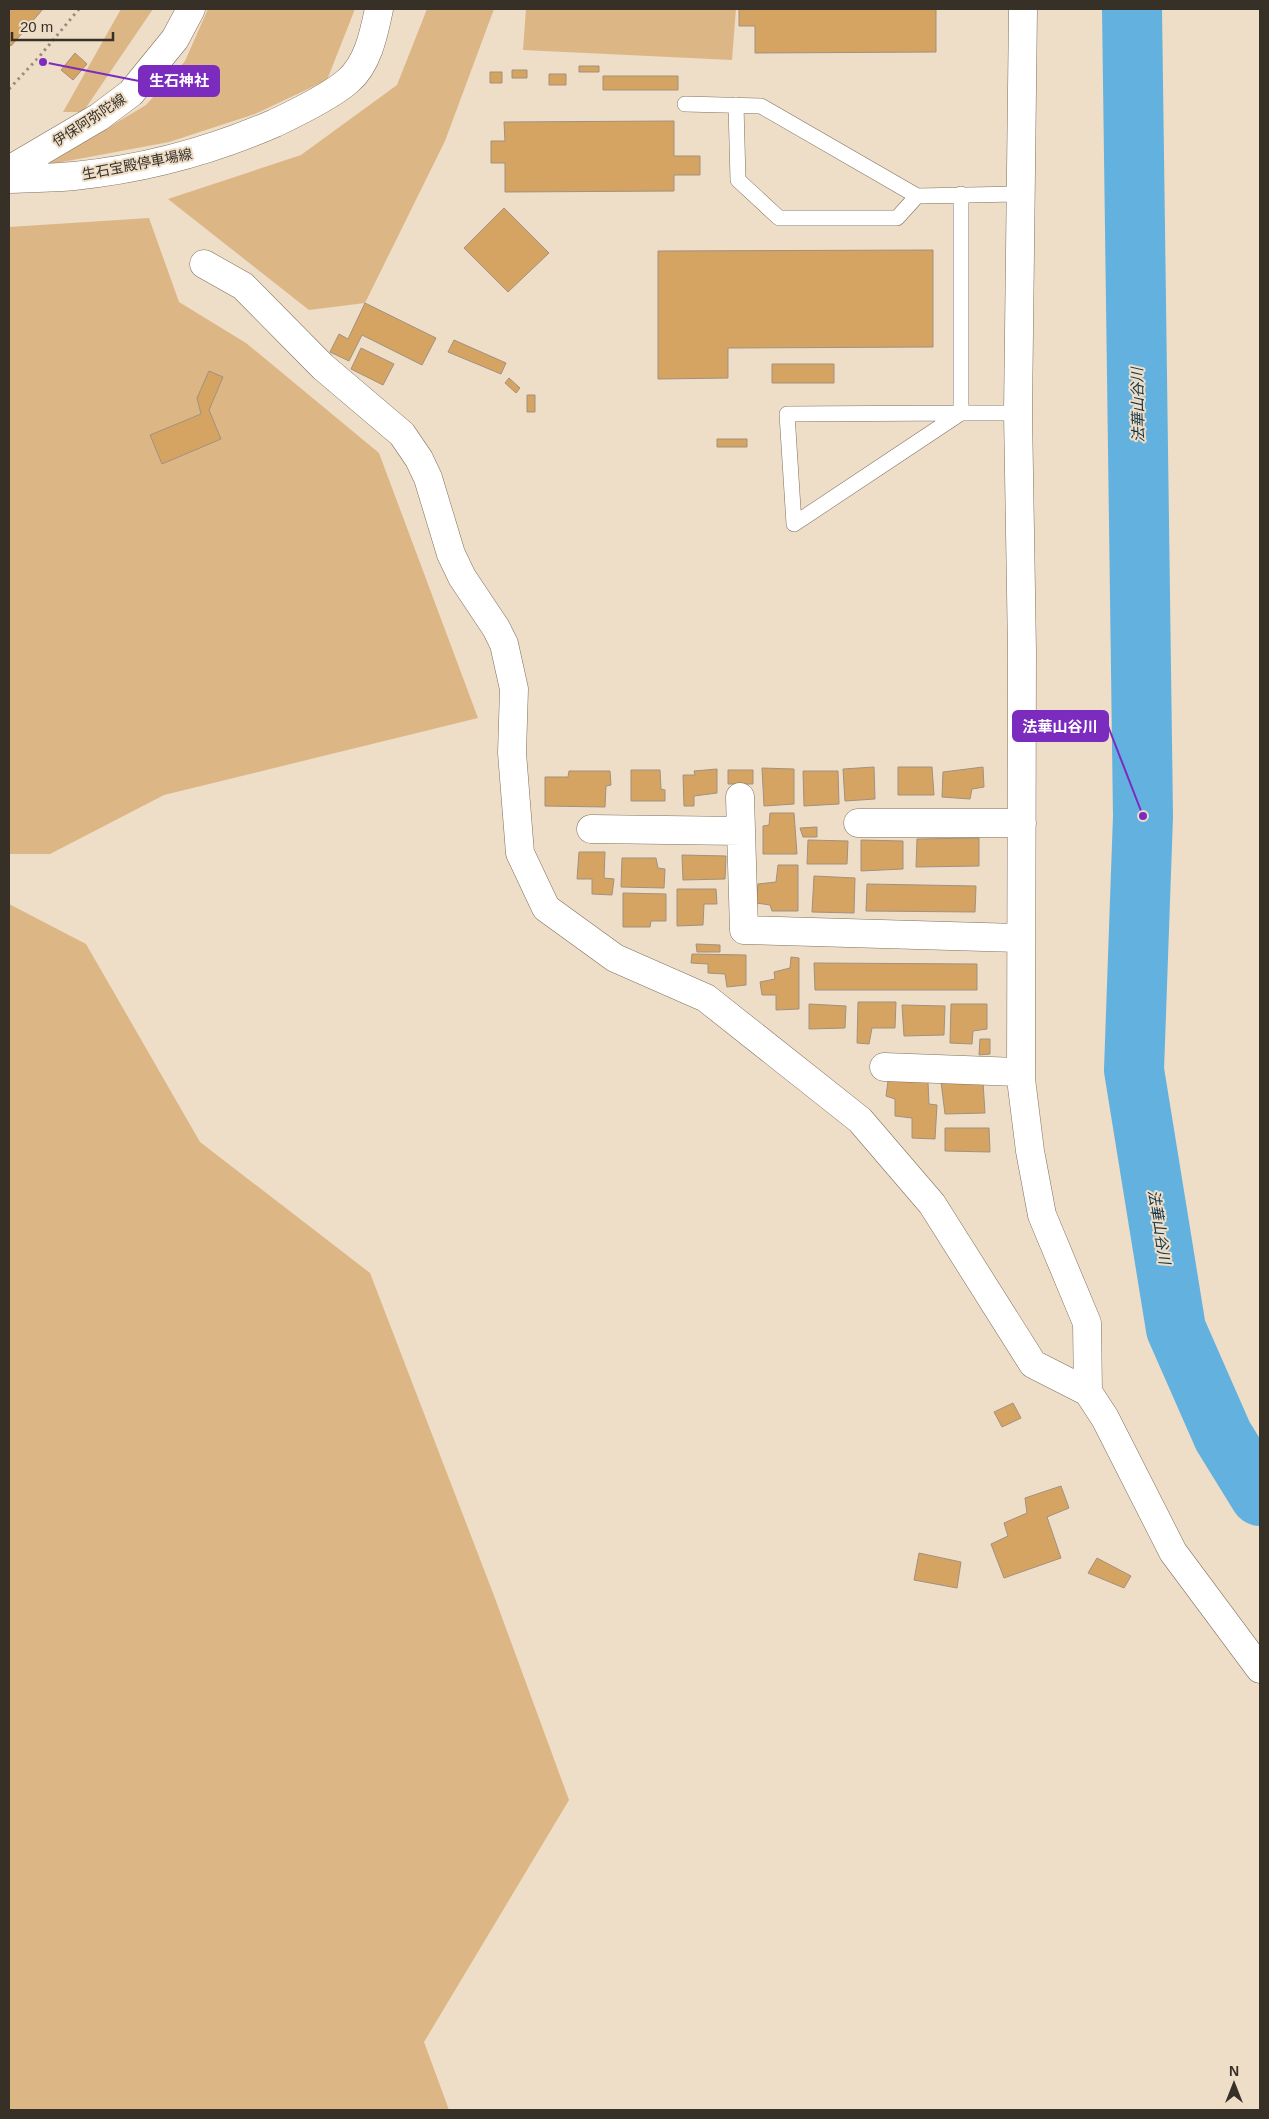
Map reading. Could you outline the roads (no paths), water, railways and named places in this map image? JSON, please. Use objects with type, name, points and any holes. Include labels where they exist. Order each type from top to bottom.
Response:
[{"type":"street","name":"伊保阿弥陀線","points":[[9,170],[99,117],[130,93],[175,40],[191,9]]},
{"type":"street","name":"生石宝殿停車場線","points":[[9,179],[74,176],[145,165],[199,152],[247,135],[298,113],[349,81],[362,62],[374,35],[379,9]]},
{"type":"street","points":[[1023,9],[1018,413],[1022,651],[1021,1072],[1030,1151],[1042,1216],[1087,1323],[1088,1392]]},
{"type":"street","points":[[204,264],[243,286],[323,367],[402,434],[419,459],[428,478],[451,554],[462,577],[496,628],[504,644],[514,689],[512,753],[520,852],[546,908],[615,958],[706,998],[860,1120],[932,1204],[1034,1364],[1088,1392],[1106,1418],[1173,1552],[1260,1669]]},
{"type":"street","points":[[740,797],[744,930],[1020,938]]},
{"type":"street","points":[[858,824],[1022,823]]},
{"type":"street","points":[[591,828],[741,831]]},
{"type":"street","points":[[884,1067],[1021,1072]]},
{"type":"lane","points":[[685,104],[761,106],[917,196],[1021,194]]},
{"type":"lane","points":[[736,106],[738,180],[779,218],[897,218],[917,196]]},
{"type":"lane","points":[[962,194],[962,413]]},
{"type":"lane","points":[[962,413],[794,524],[787,414],[962,413],[1018,413]]},
{"type":"waterway","name":"法華山谷川","points":[[1132,9],[1143,816],[1134,1070],[1176,1329],[1223,1436],[1260,1496]]},
{"type":"place","name":"生石神社","points":[[43,62]]},
{"type":"place","name":"法華山谷川","points":[[1143,816]]}]
